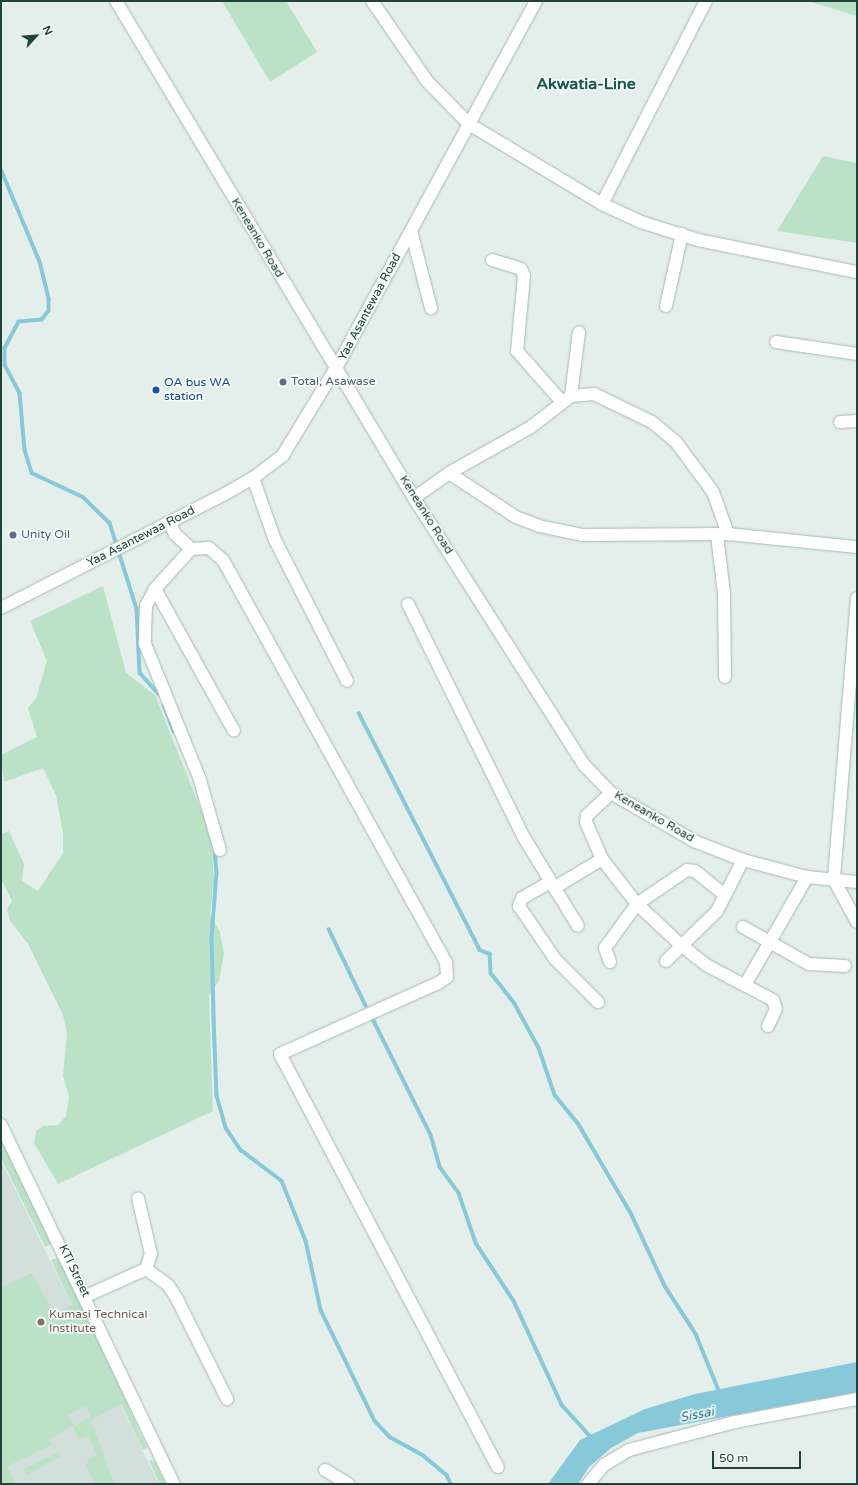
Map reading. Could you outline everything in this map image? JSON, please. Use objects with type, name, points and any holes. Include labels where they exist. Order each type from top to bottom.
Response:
[{"type":"street","name":"Keneanko Road","points":[[116,1],[414,498],[573,751],[611,793],[696,842],[743,860],[807,877],[857,882]]},
{"type":"street","points":[[372,1],[427,81],[469,124],[602,204],[682,234],[857,272]]},
{"type":"street","name":"Yaa Asantewaa Road","points":[[1,608],[133,543],[253,478],[287,450],[336,368],[536,1]]},
{"type":"street","points":[[602,204],[706,1]]},
{"type":"street","points":[[411,231],[431,308]]},
{"type":"street","points":[[666,306],[682,234]]},
{"type":"street","points":[[492,260],[521,269],[524,276],[517,350],[567,399]]},
{"type":"street","points":[[567,399],[579,332]]},
{"type":"street","points":[[776,342],[857,354]]},
{"type":"street","points":[[414,498],[449,473],[531,427],[567,399],[594,394],[652,422],[676,442],[713,492],[722,535],[725,677]]},
{"type":"street","points":[[840,422],[857,422]]},
{"type":"street","points":[[449,473],[516,517],[539,526],[582,534],[722,535],[857,547]]},
{"type":"street","points":[[253,478],[275,540],[347,681]]},
{"type":"street","points":[[170,523],[175,534],[191,549]]},
{"type":"street","points":[[220,850],[198,777],[145,644],[146,606],[156,589],[191,549],[209,548],[231,573],[446,962],[447,978],[438,983],[285,1048],[280,1054],[498,1468]]},
{"type":"street","points":[[156,589],[234,731]]},
{"type":"street","points":[[857,598],[853,688],[834,880],[857,922]]},
{"type":"street","points":[[408,604],[523,836],[578,926]]},
{"type":"street","points":[[611,793],[587,815],[586,822],[602,859],[637,904],[682,946],[706,966],[745,985],[776,1004],[768,1026]]},
{"type":"street","points":[[598,1002],[555,959],[519,906],[522,898],[552,885],[602,859]]},
{"type":"street","points":[[666,961],[717,911],[743,860]]},
{"type":"street","points":[[610,962],[605,948],[637,904],[690,870],[725,895]]},
{"type":"street","points":[[745,985],[768,942],[807,877]]},
{"type":"street","points":[[743,927],[809,964],[845,966]]},
{"type":"street","name":"KTI Street","points":[[1,1125],[86,1296],[174,1484]]},
{"type":"street","points":[[138,1198],[150,1254],[146,1269]]},
{"type":"street","points":[[86,1296],[146,1269]]},
{"type":"street","points":[[146,1269],[168,1284],[227,1399]]},
{"type":"street","points":[[588,1484],[604,1465],[629,1450],[749,1419],[857,1399]]},
{"type":"street","points":[[325,1470],[348,1484]]},
{"type":"shaded area","name":"Kumasi Technical Institute","points":[[1,1160],[159,1484],[1,1484]]},
{"type":"green space","points":[[222,1],[286,1],[317,52],[270,82]]},
{"type":"green space","points":[[808,1],[857,1],[857,16]]},
{"type":"green space","points":[[823,156],[857,163],[857,243],[777,231]]},
{"type":"green space","points":[[103,586],[126,673],[155,695],[211,835],[214,879],[210,914],[220,932],[224,953],[219,981],[209,995],[213,1111],[58,1184],[34,1143],[36,1131],[43,1126],[58,1125],[66,1116],[69,1096],[63,1076],[67,1034],[63,1015],[28,944],[10,921],[7,909],[12,901],[1,879],[1,834],[9,831],[24,864],[22,881],[38,891],[63,853],[63,834],[56,795],[43,768],[4,782],[1,755],[37,737],[28,708],[36,698],[47,661],[30,621]]},
{"type":"green space","points":[[1,1132],[52,1244],[45,1247],[1,1158]]},
{"type":"green space","points":[[57,1258],[62,1260],[147,1448],[143,1450],[121,1404],[91,1420],[114,1484],[95,1484],[86,1466],[89,1459],[97,1455],[88,1436],[79,1439],[73,1426],[49,1439],[52,1445],[8,1466],[16,1484],[1,1484],[1,1287],[32,1273],[53,1313],[72,1305],[51,1260]],"holes":[[[86,1406],[91,1417],[74,1426],[68,1415]]]},
{"type":"green space","points":[[58,1452],[60,1456],[26,1476],[24,1469]]},
{"type":"green space","points":[[151,1460],[155,1462],[166,1484],[160,1484],[149,1461]]},
{"type":"water","name":"Sissai","points":[[857,1362],[857,1392],[638,1433],[611,1448],[589,1467],[578,1484],[548,1484],[580,1440],[645,1409],[695,1394]]},
{"type":"waterway","points":[[1,169],[40,262],[49,299],[49,311],[42,320],[19,322],[5,348],[5,365],[20,393],[25,450],[32,473],[83,497],[110,523],[137,609],[140,673],[159,694]]},
{"type":"waterway","points":[[164,705],[174,731]]},
{"type":"waterway","points":[[359,713],[480,950],[490,954],[491,973],[515,1004],[539,1048],[555,1095],[578,1123],[631,1213],[665,1286],[696,1334],[720,1393]]},
{"type":"waterway","points":[[215,850],[217,872],[212,939],[217,1096],[226,1128],[241,1150],[282,1181],[306,1241],[321,1310],[375,1421],[390,1437],[424,1456],[447,1475],[451,1484]]},
{"type":"waterway","points":[[329,929],[366,1006]]},
{"type":"waterway","points":[[372,1017],[431,1135],[440,1167],[459,1193],[476,1243],[514,1301],[562,1405],[591,1437]]},
{"type":"place","name":"Total, Asawase","points":[[283,382]]},
{"type":"place","name":"OA bus WA station","points":[[156,390]]},
{"type":"place","name":"Unity Oil","points":[[13,535]]},
{"type":"place","name":"Kumasi Technical Institute","points":[[41,1322]]},
{"type":"district","name":"Akwatia-Line","points":[[586,84]]}]
